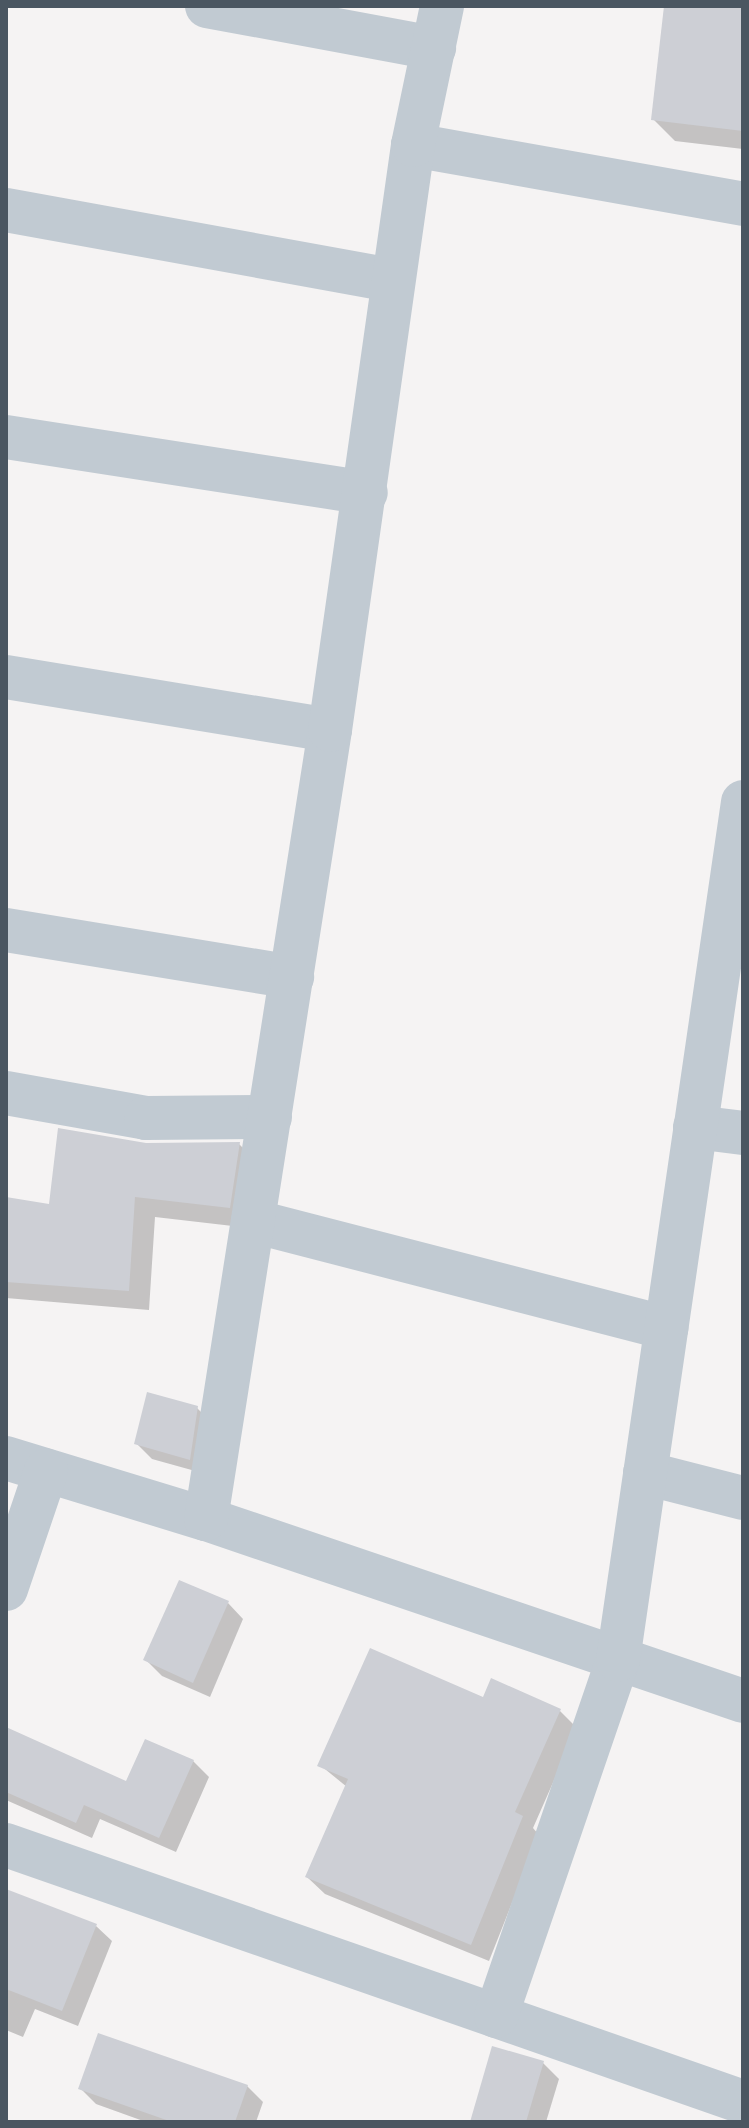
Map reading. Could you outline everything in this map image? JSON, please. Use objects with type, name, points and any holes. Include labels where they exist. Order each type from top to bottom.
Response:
[{"type":"street","points":[[207,6],[434,48]]},
{"type":"street","points":[[206,1519],[366,493],[413,145],[442,6]]},
{"type":"street","points":[[413,145],[743,204]]},
{"type":"street","points":[[6,210],[393,280]]},
{"type":"street","points":[[6,437],[366,493]]},
{"type":"street","points":[[6,677],[330,730]]},
{"type":"street","points":[[496,2016],[618,1660],[695,1127],[733,944],[743,802]]},
{"type":"street","points":[[6,930],[292,977]]},
{"type":"street","points":[[6,1093],[146,1118],[270,1117]]},
{"type":"street","points":[[695,1127],[743,1133]]},
{"type":"street","points":[[253,1221],[666,1328]]},
{"type":"street","points":[[6,1458],[206,1519],[743,1701]]},
{"type":"street","points":[[6,1589],[46,1471]]},
{"type":"street","points":[[645,1473],[743,1498]]},
{"type":"street","points":[[6,1845],[743,2102]]},
{"type":"building","points":[[664,6],[743,6],[743,131],[651,120]]},
{"type":"building","points":[[58,1128],[146,1143],[240,1142],[230,1208],[135,1197],[129,1291],[6,1282],[6,1197],[49,1204]]},
{"type":"building","points":[[147,1392],[198,1406],[190,1460],[134,1444]]},
{"type":"building","points":[[179,1580],[229,1601],[193,1683],[143,1660]]},
{"type":"building","points":[[370,1648],[483,1697],[491,1678],[561,1709],[515,1812],[523,1816],[471,1945],[305,1877],[348,1779],[317,1766]]},
{"type":"building","points":[[6,1727],[126,1781],[145,1739],[194,1760],[159,1838],[84,1805],[76,1823],[6,1792]]},
{"type":"building","points":[[6,1889],[97,1924],[62,2011],[6,1989]]},
{"type":"building","points":[[98,2033],[248,2085],[235,2122],[172,2122],[78,2089]]},
{"type":"building","points":[[492,2046],[544,2061],[526,2122],[470,2122]]}]
